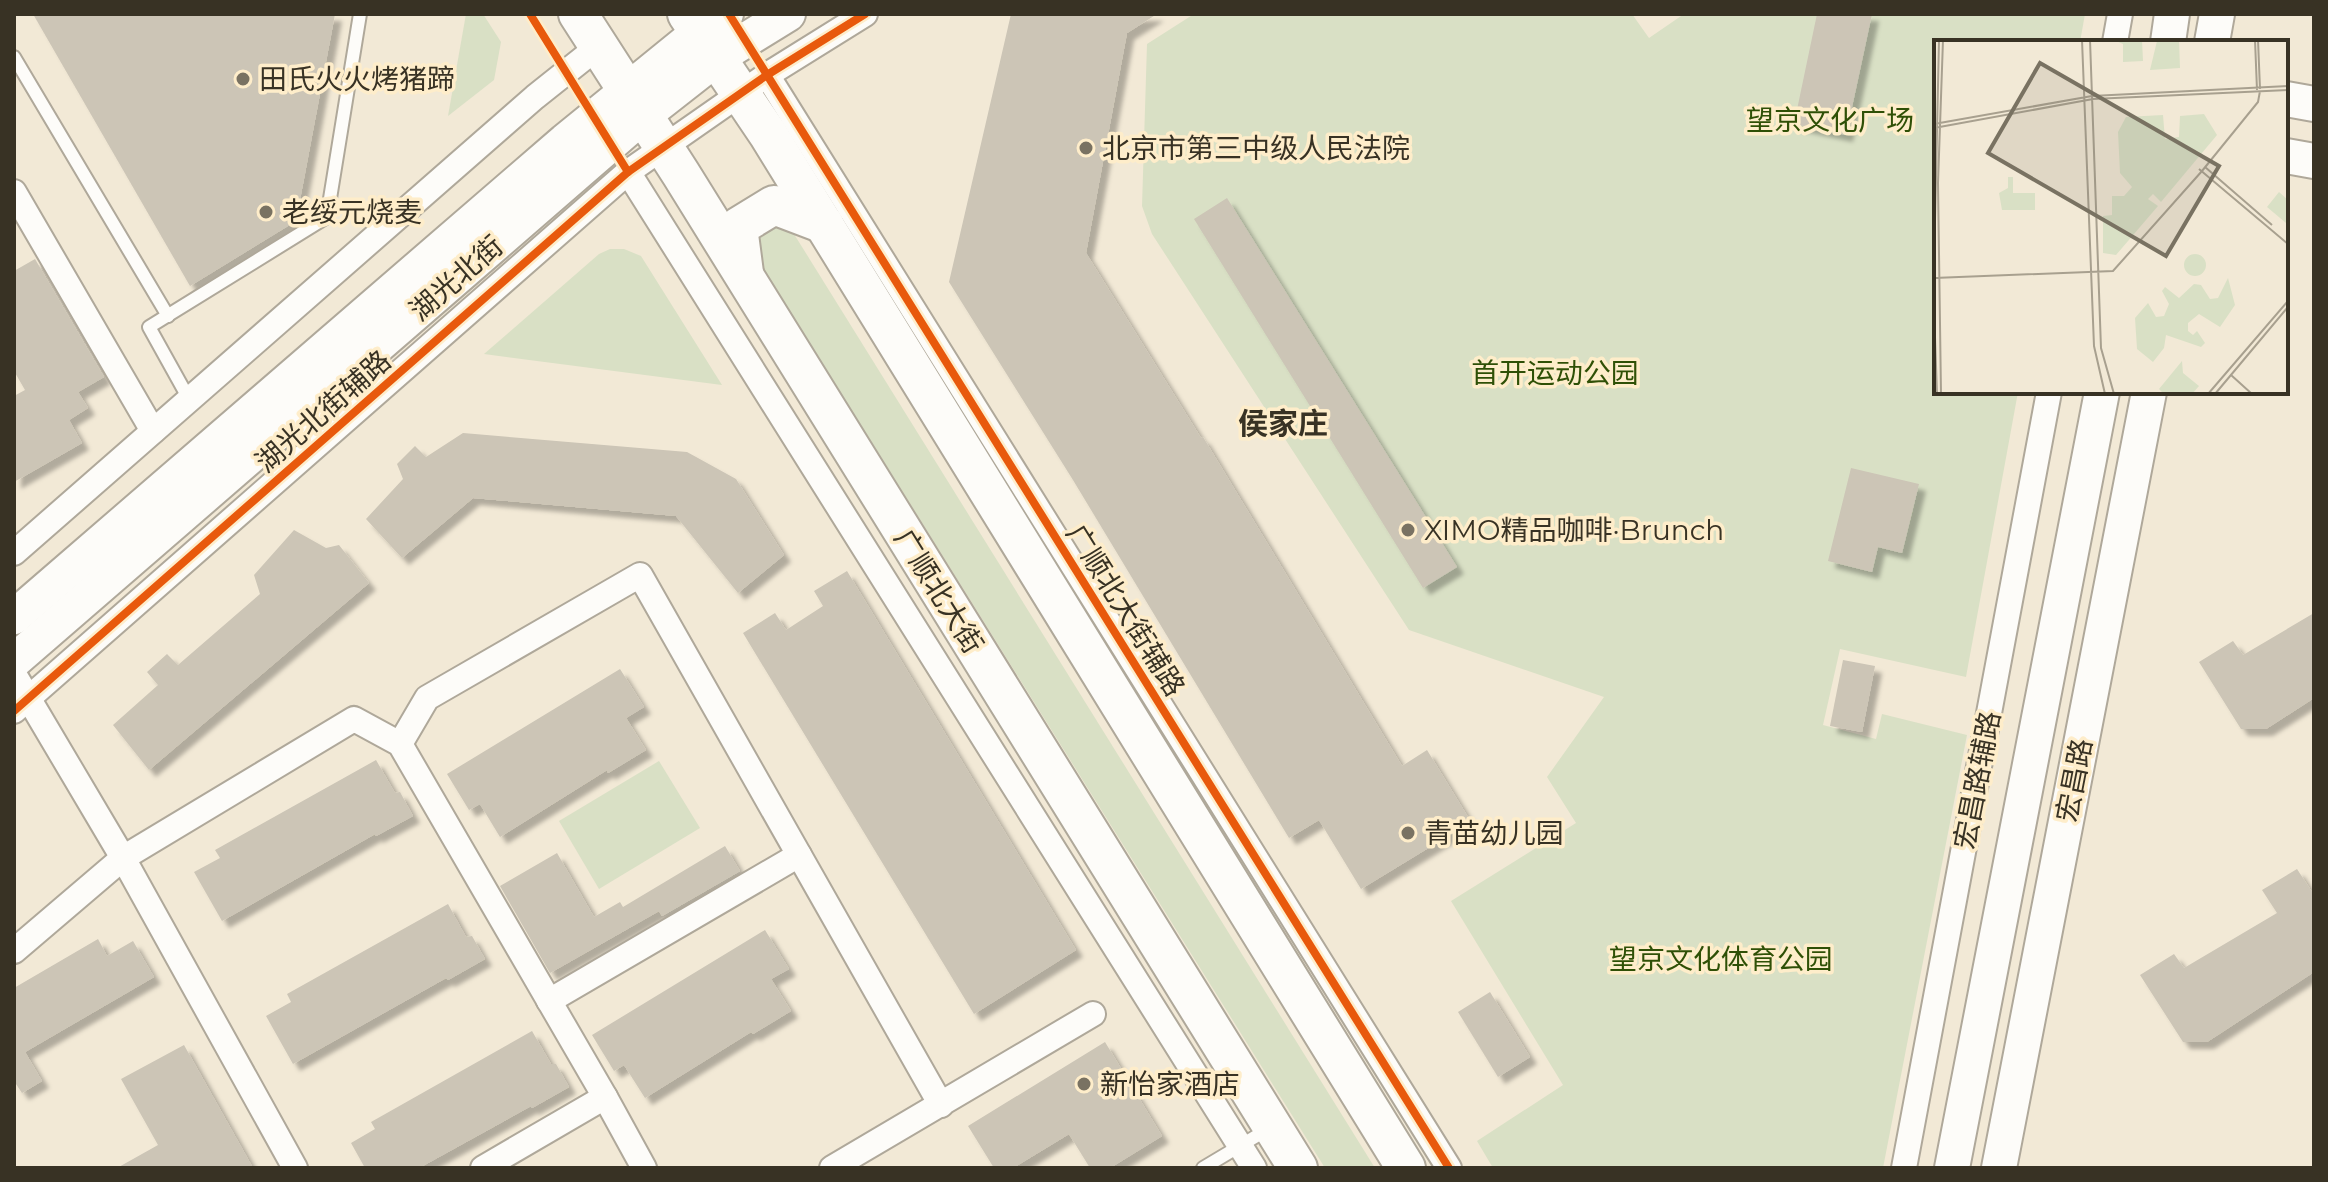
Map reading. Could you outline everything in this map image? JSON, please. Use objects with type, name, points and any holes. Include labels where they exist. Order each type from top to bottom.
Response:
[{"type":"main road","name":"广顺北大街","points":[[578,14],[1298,1168]]},
{"type":"main road","points":[[707,30],[754,84],[824,224],[1406,1168]]},
{"type":"main road","points":[[744,277],[738,227],[774,205],[824,224]]},
{"type":"street","points":[[644,117],[707,30],[788,14]]},
{"type":"street","name":"湖光北街辅路","points":[[21,705],[628,172],[644,117],[754,84],[865,14]]},
{"type":"street","points":[[2115,40],[2120,14]]},
{"type":"street","points":[[2168,40],[2172,14]]},
{"type":"street","points":[[2212,40],[2217,14]]},
{"type":"street","points":[[14,553],[535,97],[599,46]]},
{"type":"street","name":"广顺北大街辅路","points":[[754,84],[1449,1168]]},
{"type":"street","points":[[2288,99],[2314,104]]},
{"type":"street","name":"湖光北街","points":[[14,617],[644,117]]},
{"type":"street","name":"湖光北街","points":[[14,661],[644,117]]},
{"type":"street","points":[[2288,156],[2314,161]]},
{"type":"street","points":[[628,172],[1254,1168]]},
{"type":"street","points":[[14,192],[153,431]]},
{"type":"street","name":"宏昌路辅路","points":[[1904,1168],[2049,394]]},
{"type":"street","name":"宏昌路","points":[[1952,1168],[2102,394]]},
{"type":"street","name":"宏昌路","points":[[1999,1168],[2149,394]]},
{"type":"street","points":[[400,744],[427,698],[640,575],[941,1105]]},
{"type":"street","points":[[14,674],[21,705],[123,858],[295,1168]]},
{"type":"street","points":[[14,951],[123,858],[354,719],[400,744],[644,1168]]},
{"type":"street","points":[[549,1001],[799,855]]},
{"type":"street","points":[[832,1168],[1093,1014]]},
{"type":"street","points":[[483,1168],[605,1097]]},
{"type":"lane","points":[[189,399],[149,327],[327,217],[360,14]]},
{"type":"lane","points":[[14,57],[168,316]]},
{"type":"lane","points":[[1203,1168],[1273,1126]]},
{"type":"green space","points":[[466,14],[483,14],[501,42],[494,80],[448,116]]},
{"type":"green space","points":[[1194,14],[1632,14],[1649,38],[1684,14],[2085,14],[2080,40],[1934,40],[1934,394],[2018,394],[1966,677],[1840,649],[1823,725],[1876,739],[1882,714],[1967,735],[1883,1168],[1493,1168],[1477,1141],[1563,1085],[1451,901],[1576,823],[1547,777],[1604,697],[1409,630],[1152,234],[1142,206],[1147,44]]},
{"type":"green space","points":[[759,221],[789,226],[1375,1168],[1325,1168],[751,249]]},
{"type":"green space","points":[[610,249],[624,249],[641,256],[722,385],[484,354],[599,254]]},
{"type":"green space","points":[[659,761],[700,828],[599,889],[559,821]]},
{"type":"building","points":[[33,14],[335,14],[296,221],[190,286]]},
{"type":"building","points":[[1011,14],[1157,14],[1127,33],[1086,253],[1203,437],[1402,766],[1427,750],[1471,822],[1361,889],[1319,820],[1289,838],[1073,480],[949,282]]},
{"type":"building","points":[[1817,14],[1872,14],[1846,135],[1794,124]]},
{"type":"building","points":[[1227,198],[1457,567],[1423,588],[1194,219]]},
{"type":"building","points":[[35,259],[104,377],[78,392],[88,408],[69,420],[82,443],[14,482],[14,396],[25,390],[14,371],[14,271]]},
{"type":"building","points":[[463,433],[687,452],[736,479],[784,555],[738,593],[676,516],[473,498],[402,558],[366,519],[403,479],[397,464],[415,446],[426,457]]},
{"type":"building","points":[[1851,468],[1919,484],[1902,553],[1878,547],[1872,572],[1828,561]]},
{"type":"building","points":[[294,530],[326,548],[339,545],[369,583],[149,770],[113,725],[158,685],[147,672],[167,654],[178,665],[260,594],[254,575]]},
{"type":"building","points":[[847,571],[1076,950],[974,1014],[743,633],[775,613],[786,630],[823,606],[814,591]]},
{"type":"building","points":[[2314,613],[2314,698],[2266,729],[2241,729],[2199,662],[2233,641],[2243,655]]},
{"type":"building","points":[[1843,660],[1875,666],[1862,732],[1830,726]]},
{"type":"building","points":[[620,669],[644,707],[626,718],[646,750],[608,773],[607,770],[500,837],[480,804],[469,810],[447,774]]},
{"type":"building","points":[[376,760],[413,816],[375,834],[222,921],[194,872],[220,858],[215,850]]},
{"type":"building","points":[[725,846],[740,871],[662,916],[659,911],[550,973],[500,886],[557,853],[594,917],[620,902],[623,907]]},
{"type":"building","points":[[2297,869],[2314,895],[2314,972],[2207,1042],[2183,1042],[2140,975],[2174,954],[2184,968],[2277,913],[2262,890]]},
{"type":"building","points":[[448,904],[466,937],[472,936],[485,959],[293,1064],[266,1016],[291,1002],[287,994]]},
{"type":"building","points":[[765,930],[789,969],[771,979],[791,1011],[753,1034],[751,1032],[645,1098],[624,1065],[614,1071],[592,1035]]},
{"type":"building","points":[[98,939],[107,956],[133,941],[154,977],[25,1052],[42,1081],[22,1093],[14,1081],[14,988]]},
{"type":"building","points":[[1490,992],[1530,1057],[1498,1077],[1458,1012]]},
{"type":"building","points":[[532,1031],[569,1087],[419,1168],[365,1168],[351,1143],[375,1129],[371,1122]]},
{"type":"building","name":"新怡家酒店","points":[[1105,1042],[1162,1136],[1110,1168],[1090,1168],[1069,1134],[1013,1168],[994,1168],[968,1126]]},
{"type":"building","points":[[184,1045],[253,1168],[117,1168],[158,1145],[121,1079]]},
{"type":"cycle path","points":[[530,14],[628,172]]},
{"type":"cycle path","points":[[729,14],[1449,1168]]},
{"type":"cycle path","points":[[14,711],[628,172],[767,75],[865,14]]},
{"type":"place","name":"田氏火火烤猪蹄","points":[[243,79]]},
{"type":"place","name":"北京市第三中级人民法院","points":[[1086,148]]},
{"type":"place","name":"老绥元烧麦","points":[[266,212]]},
{"type":"place","name":"XIMO精品咖啡·Brunch","points":[[1408,530]]},
{"type":"place","name":"青苗幼儿园","points":[[1408,833]]},
{"type":"place","name":"新怡家酒店","points":[[1084,1084]]},
{"type":"district","name":"侯家庄","points":[[1283,423]]},
{"type":"park label","name":"望京文化广场","points":[[1830,120]]},
{"type":"park label","name":"首开运动公园","points":[[1555,373]]},
{"type":"park label","name":"望京文化体育公园","points":[[1721,959]]}]
